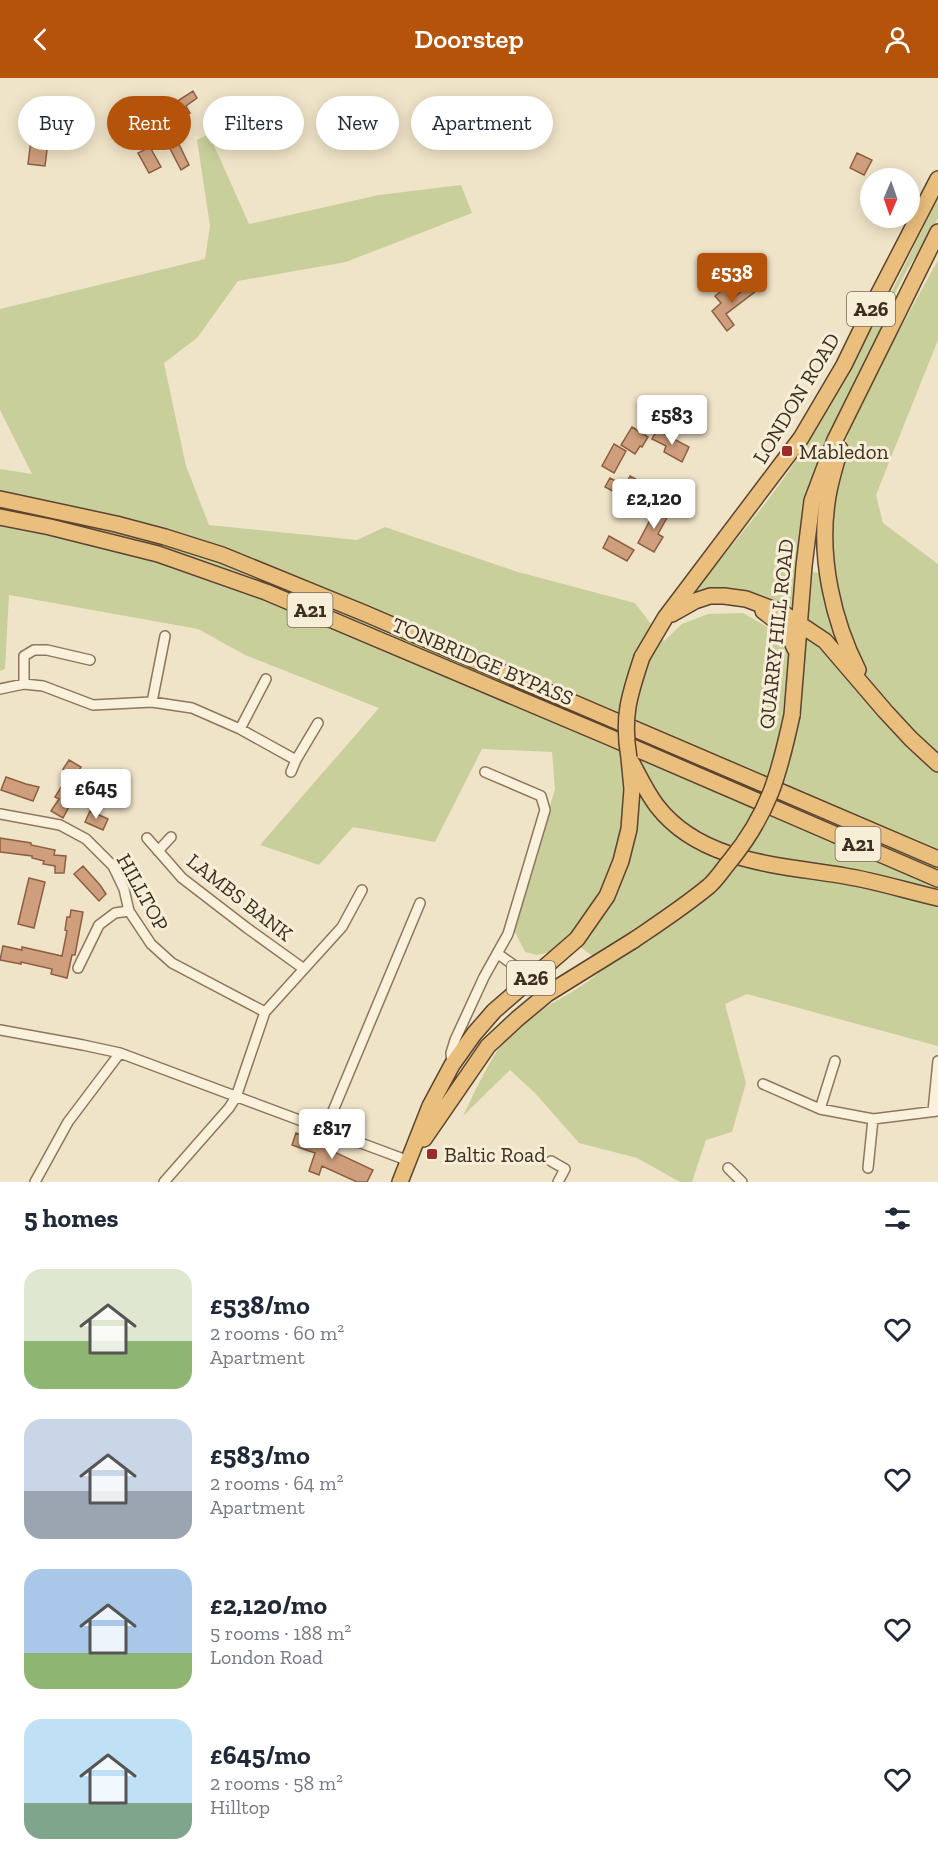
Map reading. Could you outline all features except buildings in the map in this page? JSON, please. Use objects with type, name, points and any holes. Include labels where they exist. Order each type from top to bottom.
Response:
[{"type":"highway","name":"LONDON ROAD","points":[[638,788],[629,758],[625,727],[630,693],[642,657],[665,618],[801,438],[844,365],[938,178]]},
{"type":"highway","name":"QUARRY HILL ROAD","points":[[409,1161],[488,1046],[547,994],[634,940],[711,884],[747,840],[762,814],[782,765],[792,715],[806,542],[812,501],[835,440],[938,232]]},
{"type":"highway","points":[[849,414],[826,506],[826,562],[830,585],[849,652],[872,695]]},
{"type":"highway","name":"TONBRIDGE BYPASS","points":[[0,499],[116,524],[222,555],[449,649],[938,858]]},
{"type":"highway","name":"TONBRIDGE BYPASS","points":[[0,517],[158,554],[266,592],[609,736],[938,879]]},
{"type":"highway","name":"A26","points":[[665,618],[694,601],[710,596],[746,599],[778,622],[790,636],[796,653]]},
{"type":"highway","points":[[746,599],[783,613],[825,641],[911,739],[938,764]]},
{"type":"highway","name":"QUARRY HILL ROAD","points":[[400,1182],[430,1106],[452,1065],[474,1034],[494,1011],[577,939],[607,896],[621,861],[638,788]]},
{"type":"highway","points":[[638,788],[680,829],[697,841],[717,850],[780,866],[849,877],[938,898]]},
{"type":"street","points":[[152,702],[165,636]]},
{"type":"street","points":[[24,684],[24,656],[34,650],[47,650],[90,660]]},
{"type":"street","points":[[240,729],[266,679]]},
{"type":"street","points":[[0,689],[24,684],[43,686],[93,705],[152,702],[192,708],[240,729],[296,760]]},
{"type":"street","points":[[291,772],[318,723]]},
{"type":"street","name":"QUARRY HILL ROAD","points":[[452,1065],[451,1053],[455,1040],[484,977],[508,934],[545,810],[541,796],[485,772]]},
{"type":"street","name":"HILLTOP","points":[[0,814],[60,825],[86,839],[112,866],[124,889],[129,911],[151,944],[172,963],[265,1012]]},
{"type":"street","name":"LAMBS BANK","points":[[158,851],[171,837]]},
{"type":"street","name":"LAMBS BANK","points":[[147,838],[182,878],[304,969]]},
{"type":"street","points":[[164,1182],[229,1108],[236,1097],[265,1012],[342,927],[362,890]]},
{"type":"street","points":[[325,1130],[420,903]]},
{"type":"street","points":[[78,968],[99,925],[115,913],[129,911]]},
{"type":"street","points":[[498,954],[532,978],[547,994]]},
{"type":"street","points":[[0,1030],[120,1053],[409,1161]]},
{"type":"street","points":[[35,1182],[68,1122],[120,1053]]},
{"type":"street","points":[[763,1084],[820,1109],[873,1119],[935,1111],[938,1060]]},
{"type":"street","points":[[820,1109],[835,1061]]},
{"type":"street","points":[[868,1168],[873,1119]]},
{"type":"street","points":[[551,1161],[565,1169],[558,1182]]},
{"type":"street","points":[[728,1168],[742,1182]]},
{"type":"green space","points":[[203,137],[203,150],[216,150],[249,224],[379,195],[461,185],[472,213],[346,262],[238,281],[197,338],[164,363],[186,466],[209,525],[357,540],[385,527],[518,572],[635,603],[664,641],[682,624],[708,614],[743,613],[771,629],[782,641],[808,640],[823,651],[838,669],[858,657],[838,604],[833,576],[830,547],[834,490],[840,462],[854,421],[882,363],[938,260],[938,340],[876,495],[883,523],[938,564],[938,1046],[747,994],[725,1004],[746,1083],[732,1132],[706,1140],[692,1182],[680,1182],[637,1158],[579,1143],[535,1093],[510,1070],[463,1116],[488,1066],[512,1031],[521,1023],[586,983],[606,966],[579,946],[537,955],[525,952],[513,928],[555,789],[552,752],[482,749],[435,842],[353,827],[319,865],[260,845],[379,708],[245,655],[198,629],[9,595],[5,669],[0,671],[0,469],[32,474],[0,410],[0,309],[205,259],[210,226],[197,140]]},
{"type":"green space","points":[[938,198],[938,218],[893,297],[886,303]]},
{"type":"green space","points":[[880,313],[883,314],[885,323],[822,461],[794,617],[743,590],[721,588],[690,597],[791,468],[838,392]]},
{"type":"green space","points":[[813,572],[819,573],[826,610],[838,644],[835,646],[806,624]]},
{"type":"place","name":"Mabledon","points":[[787,451]]},
{"type":"place","name":"Baltic Road","points":[[432,1154]]}]
